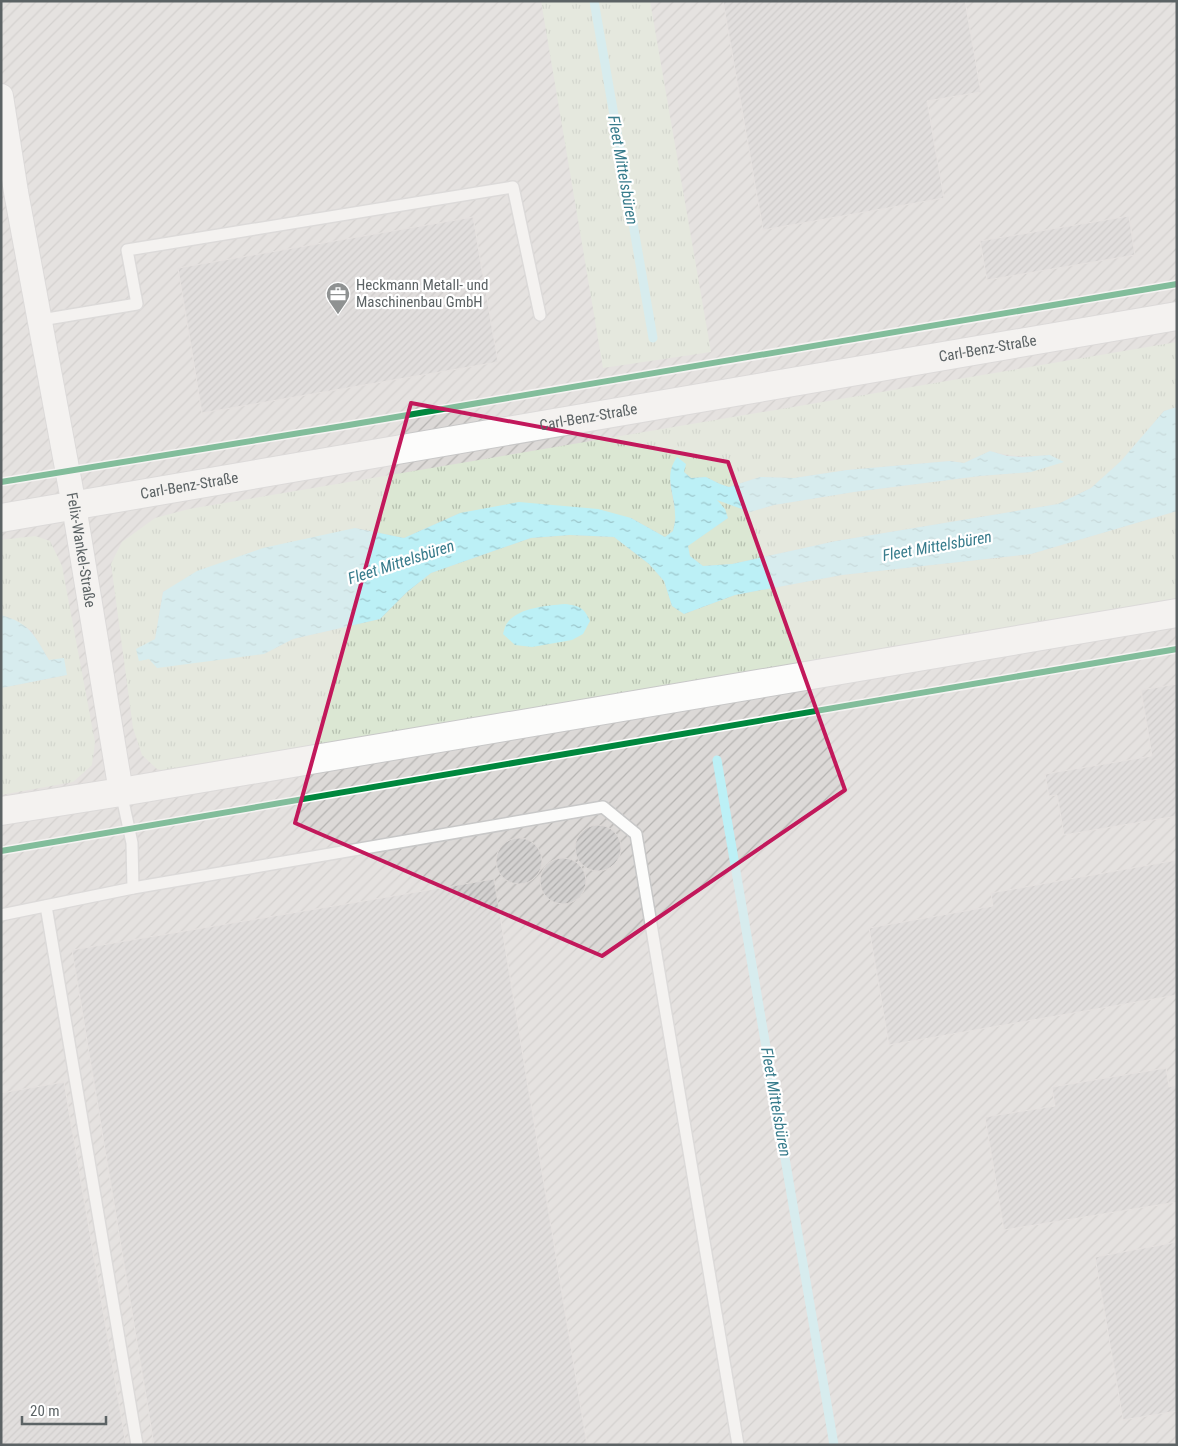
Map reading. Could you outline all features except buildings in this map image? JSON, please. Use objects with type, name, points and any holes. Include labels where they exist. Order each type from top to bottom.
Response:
[{"type":"street","name":"Felix-Wankel-Straße","points":[[1,96],[9,185],[41,320],[122,792]]},
{"type":"street","name":"Carl-Benz-Straße","points":[[1,518],[1177,316]]},
{"type":"street","points":[[1,811],[1177,613]]},
{"type":"lane","points":[[41,320],[137,304],[128,250],[513,187],[540,315]]},
{"type":"lane","points":[[122,792],[132,843],[133,888]]},
{"type":"lane","points":[[1,915],[133,888],[603,807],[636,834],[738,1445]]},
{"type":"lane","points":[[46,906],[137,1445]]},
{"type":"highlighted area","points":[[411,403],[728,462],[845,790],[602,956],[295,823]]},
{"type":"shaded area","points":[[1,1],[1177,1],[1177,1445],[1,1445]]},
{"type":"green space","points":[[541,1],[650,1],[711,352],[603,368]]},
{"type":"green space","points":[[1177,342],[1177,407],[1164,411],[1121,461],[1091,488],[1058,504],[836,541],[732,564],[703,566],[690,556],[687,546],[728,518],[716,499],[750,512],[774,505],[854,492],[980,476],[1031,472],[1050,455],[1020,456],[990,451],[964,463],[950,461],[847,470],[794,478],[760,477],[729,487],[706,477],[691,478],[684,472],[670,483],[676,516],[673,531],[665,537],[631,518],[460,513],[404,538],[355,528],[163,591],[155,639],[149,659],[264,654],[293,639],[380,619],[407,592],[431,573],[531,538],[570,535],[614,537],[649,564],[664,581],[672,606],[684,614],[735,595],[842,575],[1031,554],[1177,511],[1177,600],[178,773],[157,769],[142,755],[133,728],[111,564],[122,542],[155,518],[189,509]]},
{"type":"green space","points":[[35,536],[50,541],[62,566],[95,742],[92,765],[73,782],[1,795],[1,688],[67,675],[49,660],[31,630],[1,615],[1,540]]},
{"type":"water","points":[[1177,407],[1177,511],[1031,554],[842,575],[735,595],[684,614],[672,606],[664,581],[649,564],[614,537],[570,535],[531,538],[431,573],[407,592],[380,619],[293,639],[264,654],[157,668],[149,659],[139,661],[136,649],[155,639],[163,592],[197,571],[263,548],[355,528],[404,538],[460,513],[519,502],[598,509],[631,518],[665,537],[673,531],[675,521],[675,507],[670,478],[673,464],[677,457],[686,464],[684,472],[691,478],[706,477],[729,487],[760,477],[794,478],[847,470],[950,461],[964,463],[990,451],[1007,456],[1022,457],[1050,455],[1064,462],[1031,472],[980,476],[854,492],[774,505],[750,512],[717,500],[725,509],[728,518],[688,546],[690,556],[703,566],[732,564],[836,541],[1058,504],[1091,488],[1121,461],[1164,411]]},
{"type":"water","points":[[565,604],[580,608],[586,613],[590,621],[583,634],[572,640],[532,647],[515,645],[503,634],[507,623],[519,613],[534,608]]},
{"type":"water","points":[[1,615],[19,622],[31,632],[49,660],[64,658],[67,675],[1,688]]},
{"type":"waterway","name":"Fleet Mittelsbüren","points":[[594,1],[653,338]]},
{"type":"waterway","name":"Fleet Mittelsbüren","points":[[717,760],[834,1445]]},
{"type":"cycle path","points":[[1,482],[349,425],[1177,284]]},
{"type":"cycle path","points":[[1,851],[1177,649]]},
{"type":"place","name":"Heckmann Metall- und Maschinenbau GmbH","points":[[338,315]]}]
